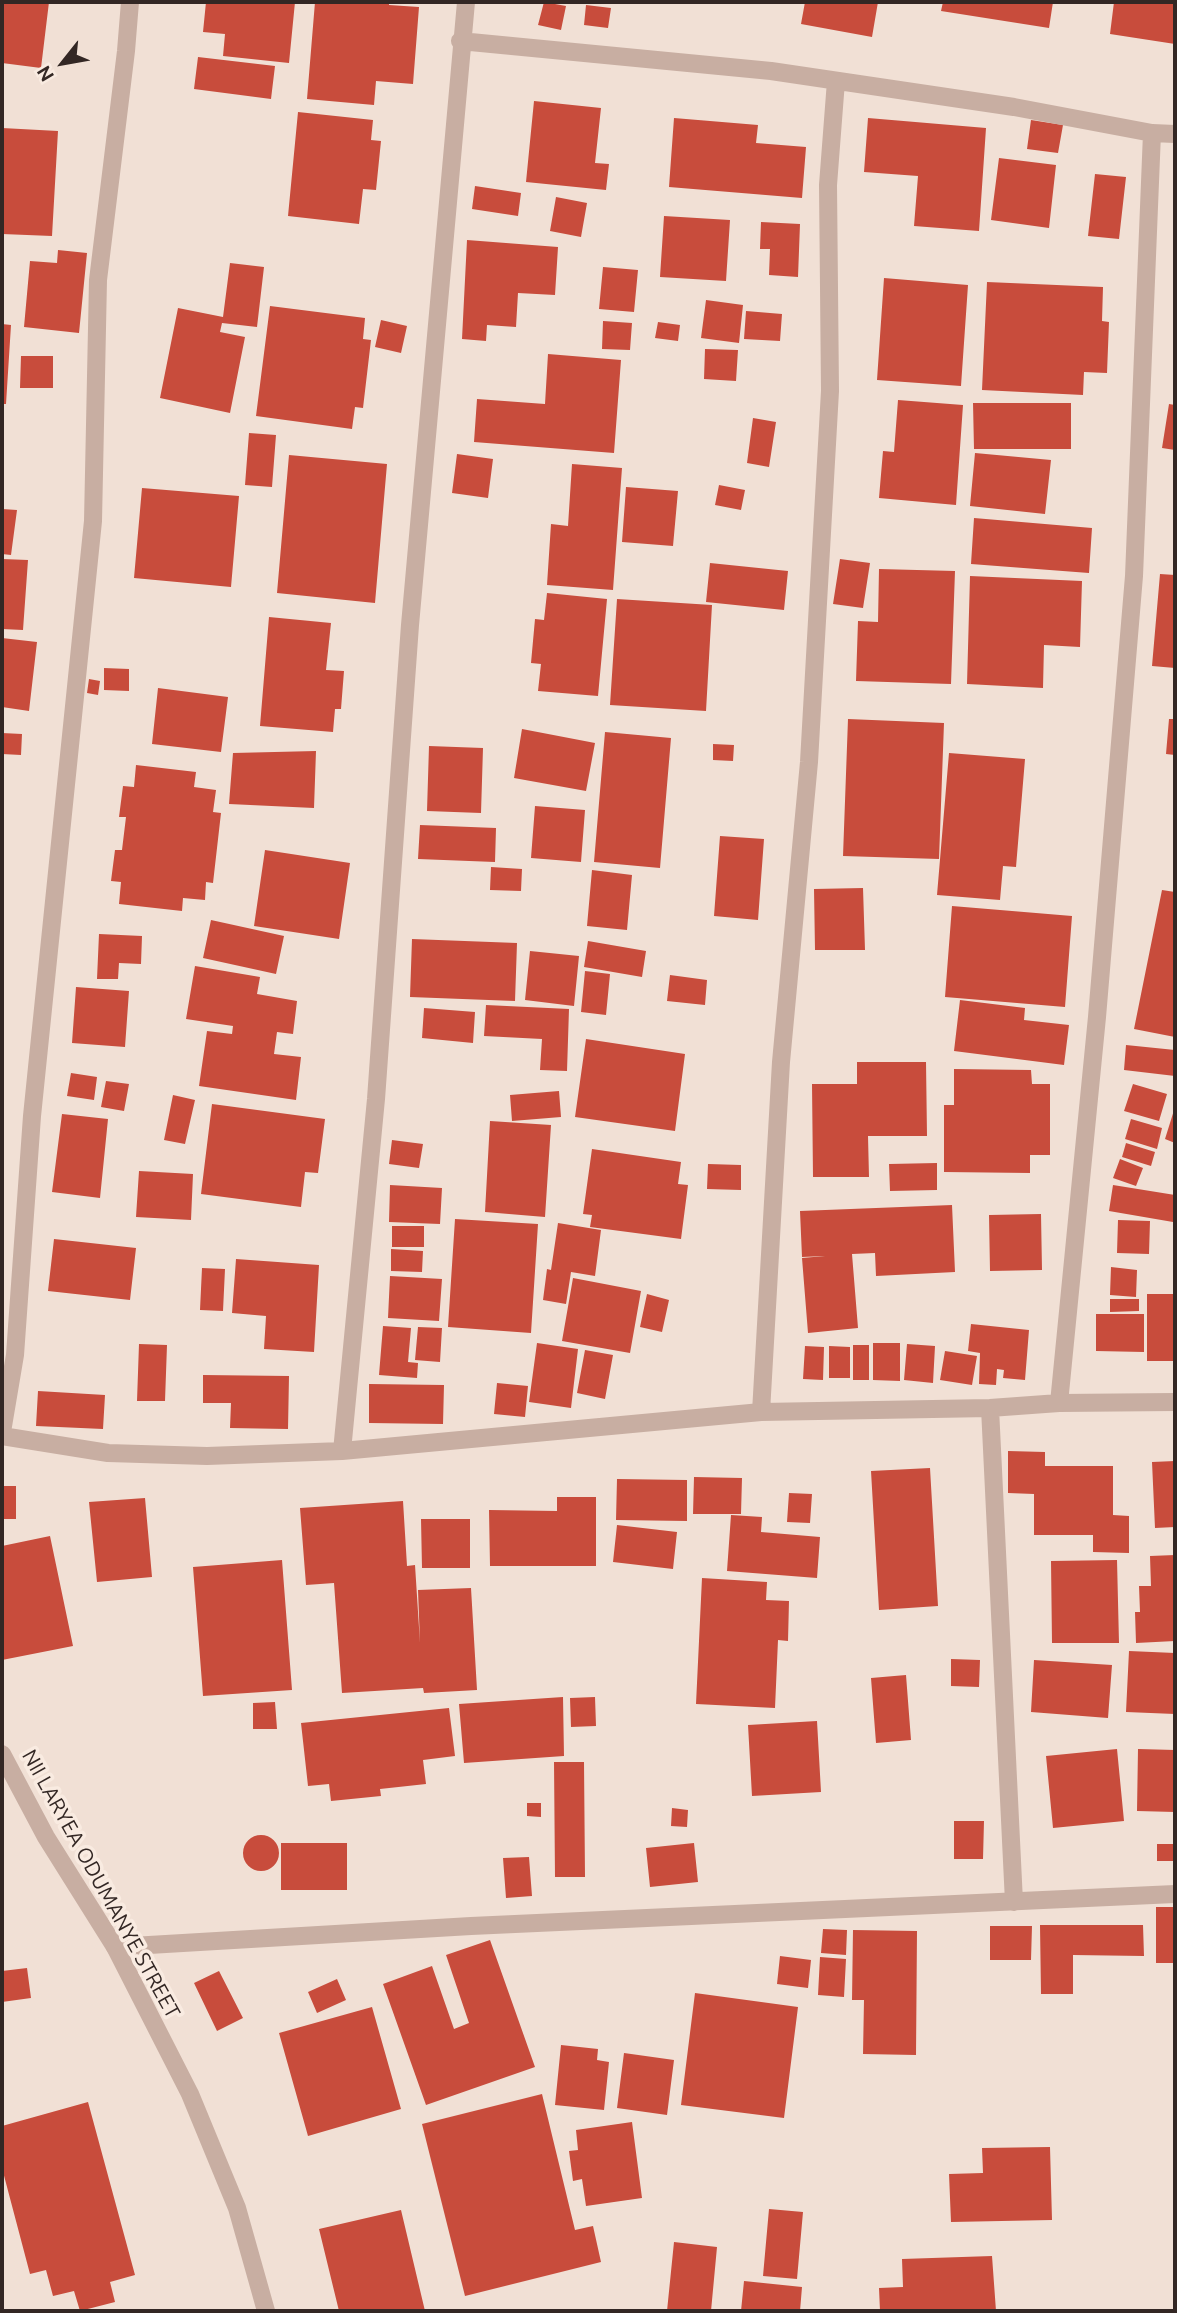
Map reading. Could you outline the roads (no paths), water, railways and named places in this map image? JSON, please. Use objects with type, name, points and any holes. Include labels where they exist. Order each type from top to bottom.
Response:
[{"type":"street","points":[[130,2],[98,280],[93,521],[32,1116],[15,1355],[2,1434],[108,1453],[207,1456],[342,1451],[761,1412],[1175,1402]]},
{"type":"street","points":[[342,1451],[376,1099],[410,625],[460,41],[466,2]]},
{"type":"street","points":[[460,41],[771,71],[1014,107],[1152,133],[1175,134]]},
{"type":"street","points":[[761,1412],[781,1062],[809,762],[830,404],[828,185],[836,81]]},
{"type":"street","points":[[1059,1403],[1097,1017],[1134,576],[1152,133]]},
{"type":"street","points":[[990,1408],[1014,1902]]},
{"type":"street","name":"NII LARYEA ODUMANYE STREET","points":[[2,1754],[46,1837],[115,1947],[195,2107],[237,2208],[266,2311]]},
{"type":"street","points":[[115,1947],[485,1926],[1175,1894]]}]
